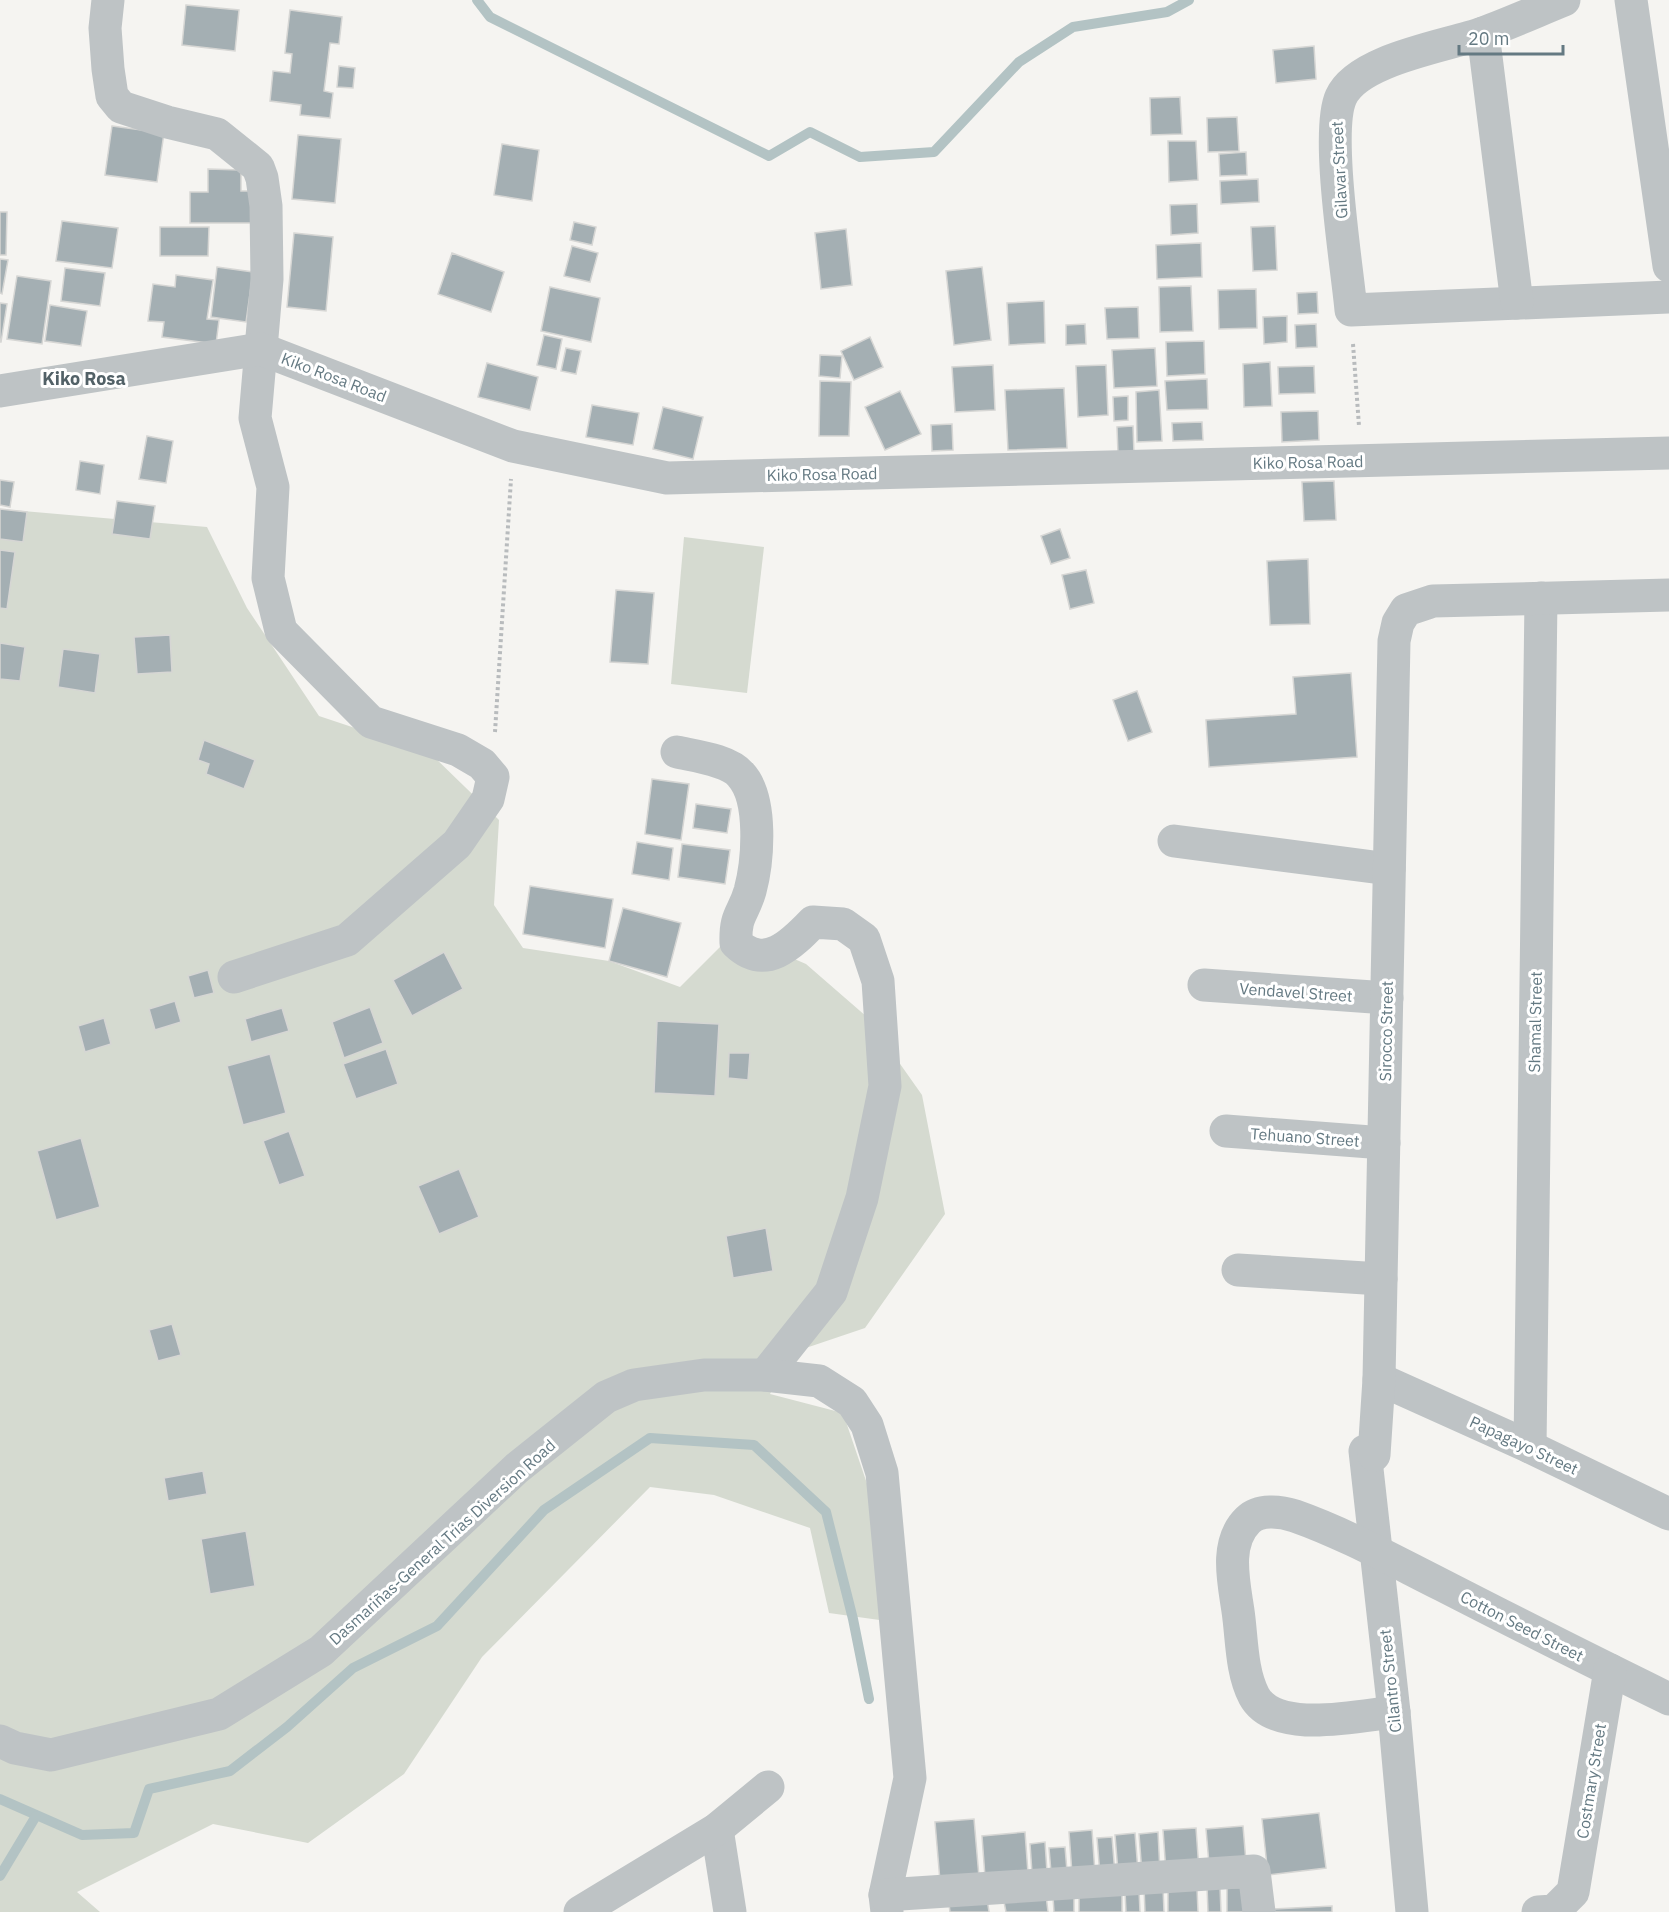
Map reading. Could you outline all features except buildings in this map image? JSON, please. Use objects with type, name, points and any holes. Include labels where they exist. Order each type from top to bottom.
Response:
[{"type":"street","points":[[108,0],[105,28],[108,69],[112,96],[120,107],[166,122],[217,134],[258,167],[266,206],[267,279],[255,418],[273,487],[268,578],[281,631],[371,722],[458,750],[482,764],[493,777],[488,799],[457,844],[347,940],[234,977]]},
{"type":"street","name":"Gilavar Street","points":[[1351,310],[1337,171],[1336,113],[1341,95],[1356,78],[1377,66],[1483,33],[1564,0]]},
{"type":"street","points":[[1631,0],[1669,266]]},
{"type":"street","points":[[1483,33],[1517,303]]},
{"type":"street","points":[[1351,310],[1669,297]]},
{"type":"street","name":"Kiko Rosa Road","points":[[0,391],[261,349],[513,446],[668,478],[1669,453]]},
{"type":"street","points":[[1541,598],[1669,595]]},
{"type":"street","name":"Sirocco Street","points":[[1369,1453],[1379,1378],[1394,641],[1398,623],[1406,610],[1434,601],[1541,598]]},
{"type":"street","name":"Shamal Street","points":[[1530,1447],[1541,598]]},
{"type":"street","points":[[677,752],[711,758],[741,774],[756,807],[758,823],[750,891],[735,921],[736,943],[745,952],[762,956],[788,948],[813,922],[843,924],[864,939],[878,981],[885,1086],[862,1198],[831,1292],[765,1375]]},
{"type":"street","points":[[1174,841],[1389,869]]},
{"type":"street","name":"Vendavel Street","points":[[1204,986],[1387,998]]},
{"type":"street","name":"Tehuano Street","points":[[1226,1131],[1384,1143]]},
{"type":"street","points":[[1238,1270],[1381,1279]]},
{"type":"street","name":"Dasmariñas-General Trias Diversion Road","points":[[0,1741],[15,1748],[51,1755],[219,1714],[321,1651],[517,1468],[606,1396],[634,1385],[666,1378],[704,1374],[765,1375],[819,1381],[852,1402],[867,1425],[882,1473],[910,1778],[886,1904]]},
{"type":"street","name":"Papagayo Street","points":[[1379,1378],[1669,1514]]},
{"type":"street","name":"Cilantro Street","points":[[1369,1453],[1375,1551],[1394,1713],[1412,1912]]},
{"type":"street","name":"Cotton Seed Street","points":[[1394,1713],[1317,1720],[1292,1719],[1270,1713],[1254,1696],[1246,1673],[1232,1561],[1237,1535],[1248,1519],[1266,1511],[1293,1515],[1375,1551],[1669,1700]]},
{"type":"street","name":"Costmary Street","points":[[1538,1912],[1554,1911],[1573,1892],[1610,1670]]},
{"type":"street","points":[[580,1912],[717,1829],[768,1787]]},
{"type":"street","points":[[717,1829],[730,1912]]},
{"type":"street","points":[[886,1904],[1254,1871],[1259,1912]]},
{"type":"path","points":[[1351,310],[1361,460]]},
{"type":"path","points":[[493,777],[513,446]]},
{"type":"shaded area","points":[[0,509],[207,527],[247,608],[319,716],[430,753],[499,820],[494,905],[523,948],[609,961],[680,987],[734,933],[806,964],[867,1017],[922,1095],[945,1214],[865,1328],[791,1353],[770,1394],[843,1413],[879,1519],[894,1622],[829,1613],[810,1528],[714,1495],[650,1487],[482,1657],[404,1774],[308,1843],[213,1824],[77,1892],[100,1912],[0,1912]]},
{"type":"shaded area","points":[[684,537],[764,547],[747,693],[671,684]]},
{"type":"waterway","points":[[477,0],[490,17],[769,156],[810,132],[860,157],[934,152],[1019,62],[1073,27],[1167,12],[1189,0]]},
{"type":"waterway","points":[[0,1799],[82,1835],[134,1833],[149,1789],[230,1771],[287,1727],[353,1668],[437,1626],[544,1510],[650,1438],[754,1445],[826,1512],[853,1619],[869,1699]]},
{"type":"waterway","points":[[0,1876],[36,1816]]},
{"type":"district","name":"Kiko Rosa","points":[[84,379]]}]
